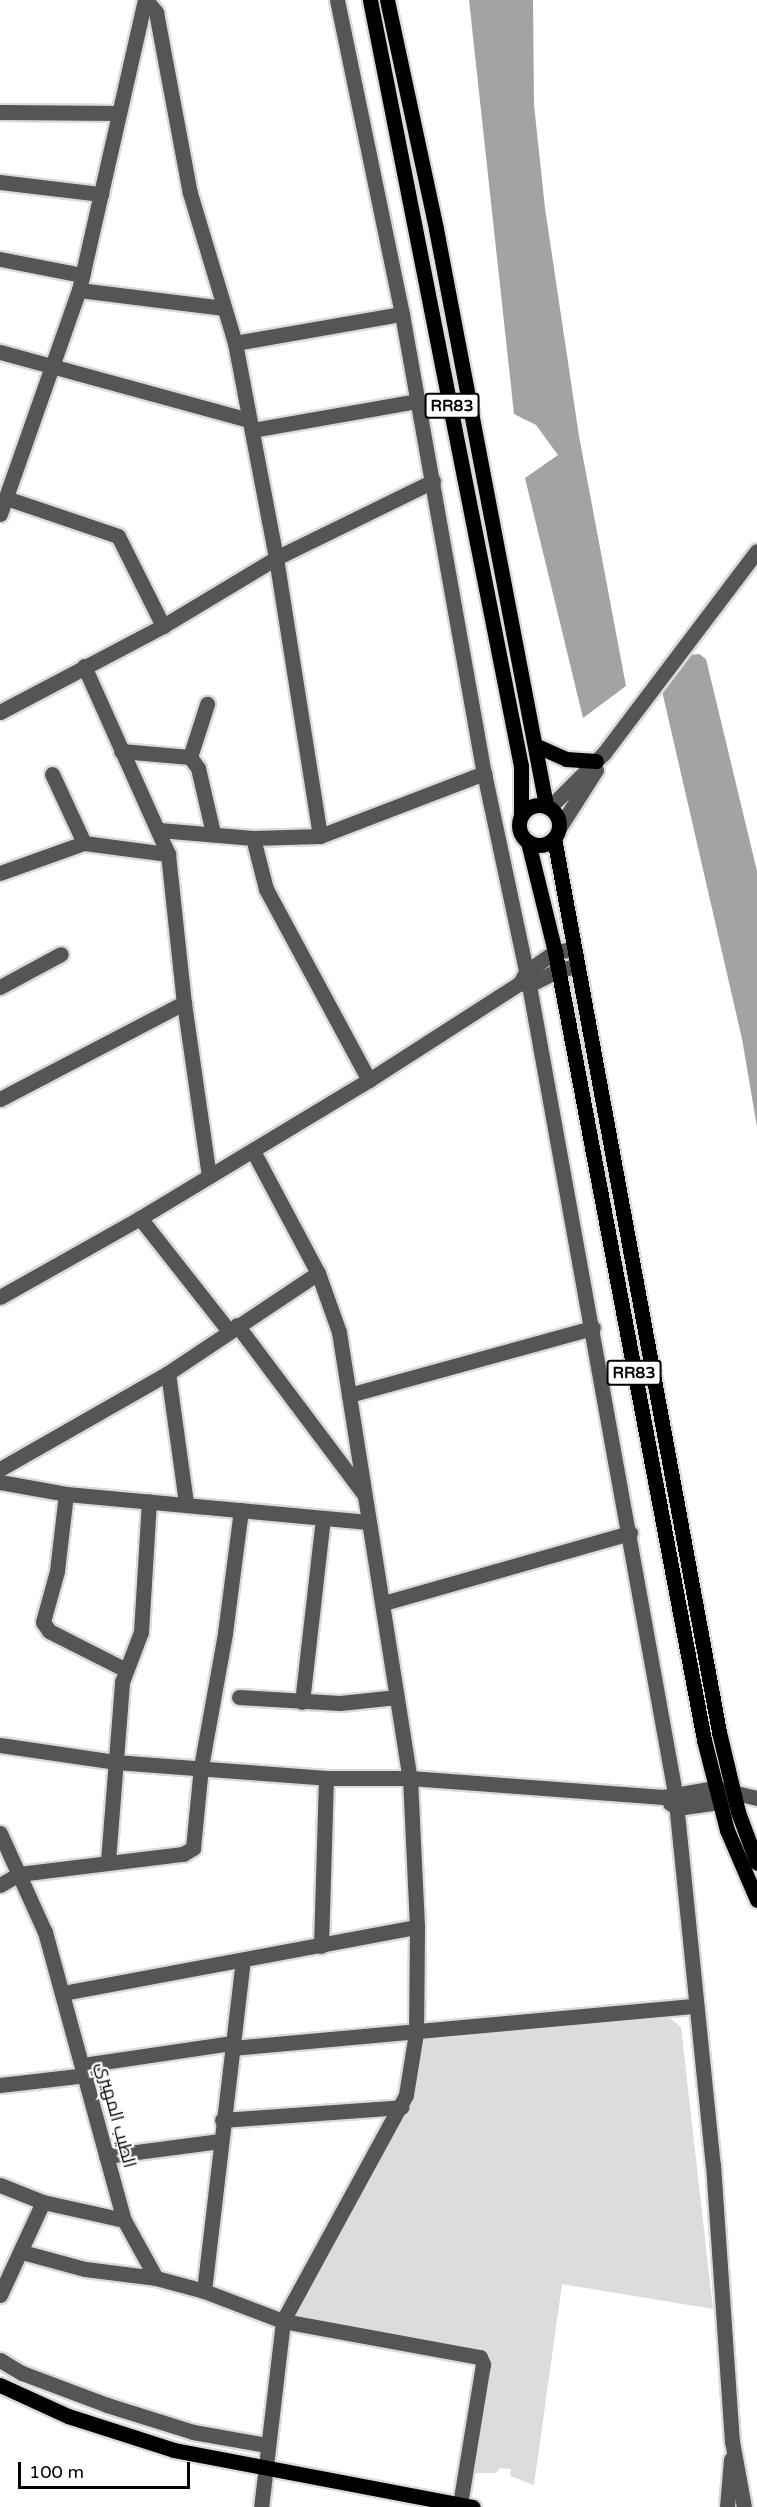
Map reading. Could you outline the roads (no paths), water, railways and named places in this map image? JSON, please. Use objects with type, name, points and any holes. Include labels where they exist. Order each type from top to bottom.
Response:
[{"type":"main road","name":"RR83","points":[[370,0],[521,766],[522,814],[519,830],[528,842],[555,952],[715,1788],[727,1830],[757,1900]]},
{"type":"main road","name":"RR83","points":[[387,0],[537,746],[547,807],[555,813],[556,833],[577,966],[757,1863]]},
{"type":"main road","points":[[537,746],[566,759],[600,757]]},
{"type":"main road","points":[[522,814],[534,805],[547,807]]},
{"type":"main road","points":[[528,842],[542,845],[556,833]]},
{"type":"main road","points":[[0,2385],[128,2437],[263,2469],[466,2506]]},
{"type":"street","points":[[0,514],[5,489],[81,282],[146,0]]},
{"type":"street","points":[[146,0],[156,12],[180,150],[235,343],[276,558],[320,836]]},
{"type":"street","points":[[337,0],[402,314],[484,773],[593,1328],[630,1533],[672,1800],[716,2198],[732,2441],[744,2507]]},
{"type":"street","points":[[0,112],[119,113]]},
{"type":"street","points":[[0,182],[101,194]]},
{"type":"street","points":[[0,259],[81,282],[224,308]]},
{"type":"street","points":[[235,343],[402,314]]},
{"type":"street","points":[[0,352],[250,425],[417,401]]},
{"type":"street","points":[[0,712],[163,626],[276,558],[432,481]]},
{"type":"street","points":[[5,489],[118,536],[163,626]]},
{"type":"street","points":[[556,833],[600,757],[757,551]]},
{"type":"street","points":[[84,666],[168,854],[184,1003],[209,1176]]},
{"type":"street","points":[[190,757],[207,704]]},
{"type":"street","points":[[121,751],[190,757],[198,768],[213,833]]},
{"type":"street","points":[[547,807],[600,757]]},
{"type":"street","points":[[159,830],[253,838],[320,836],[484,773]]},
{"type":"street","points":[[52,774],[84,843]]},
{"type":"street","points":[[253,838],[266,889],[369,1080]]},
{"type":"street","points":[[0,873],[84,843],[168,854]]},
{"type":"street","points":[[0,1297],[140,1218],[369,1080],[525,980],[555,952],[574,949]]},
{"type":"street","points":[[0,987],[61,954]]},
{"type":"street","points":[[525,980],[577,966]]},
{"type":"street","points":[[0,1112],[0,1098],[184,1003]]},
{"type":"street","points":[[253,1151],[318,1273],[334,1312],[384,1603],[410,1778],[417,1927],[416,2033],[402,2107],[283,2321],[263,2469],[261,2507]]},
{"type":"street","points":[[140,1218],[233,1328],[365,1496]]},
{"type":"street","points":[[0,1469],[168,1373],[318,1273]]},
{"type":"street","points":[[349,1395],[593,1328]]},
{"type":"street","points":[[168,1373],[186,1502]]},
{"type":"street","points":[[0,1482],[66,1494],[186,1502],[323,1519],[369,1522]]},
{"type":"street","points":[[66,1494],[57,1570],[43,1622],[49,1631],[126,1670]]},
{"type":"street","points":[[108,1861],[114,1761],[126,1670],[141,1632],[149,1501]]},
{"type":"street","points":[[0,1885],[19,1874],[108,1861],[183,1854],[191,1850],[201,1767],[225,1634],[241,1510]]},
{"type":"street","points":[[302,1702],[323,1519]]},
{"type":"street","points":[[384,1603],[630,1533]]},
{"type":"street","points":[[239,1696],[302,1702],[397,1697]]},
{"type":"street","points":[[0,1745],[114,1761],[326,1778],[410,1778],[719,1803],[743,1796]]},
{"type":"street","points":[[321,1946],[326,1778]]},
{"type":"street","points":[[672,1800],[715,1788],[743,1796]]},
{"type":"street","name":"الطيب المهيري","points":[[0,1833],[39,1914],[85,2070],[124,2220],[156,2278]]},
{"type":"street","points":[[63,1993],[417,1927]]},
{"type":"street","points":[[204,2291],[222,2120],[243,1960]]},
{"type":"street","points":[[0,2085],[231,2046],[416,2033],[696,2006]]},
{"type":"street","points":[[222,2120],[402,2107]]},
{"type":"street","points":[[106,2156],[220,2141]]},
{"type":"street","points":[[0,2185],[43,2202],[124,2220]]},
{"type":"street","points":[[0,2295],[22,2252],[43,2202]]},
{"type":"street","points":[[22,2252],[85,2270],[156,2278],[204,2291],[283,2321],[480,2357],[483,2364],[466,2506]]},
{"type":"street","points":[[0,2360],[22,2373],[107,2405],[194,2432],[266,2445]]},
{"type":"street","points":[[727,2507],[732,2441]]}]
